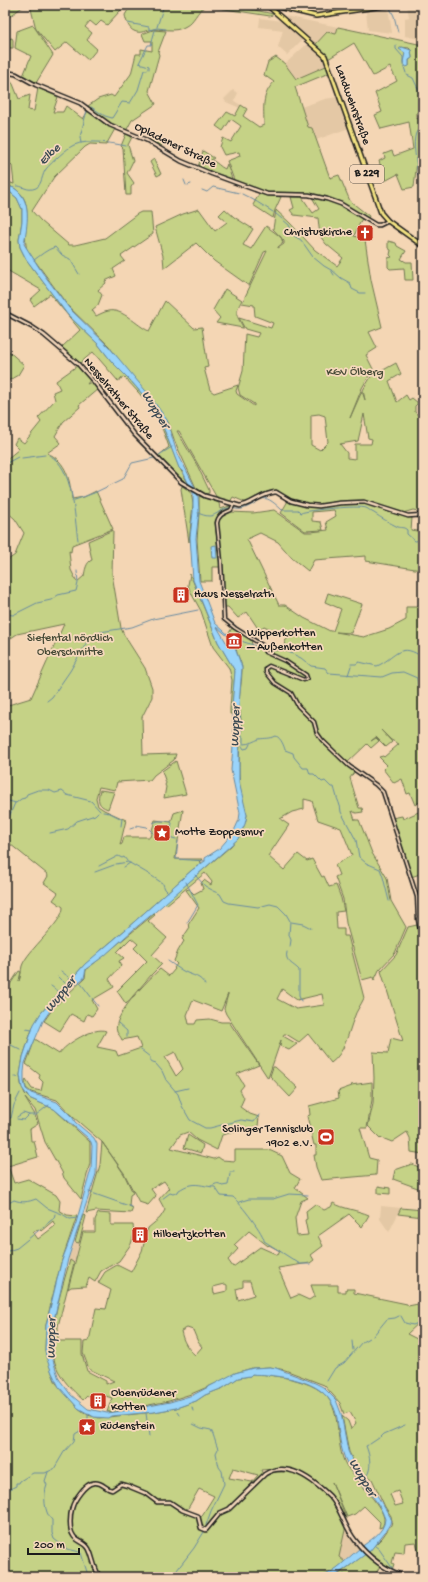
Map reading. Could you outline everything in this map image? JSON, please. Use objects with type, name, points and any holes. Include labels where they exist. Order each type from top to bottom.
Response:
[{"type":"main road","points":[[270,5],[313,16],[389,5]]},
{"type":"main road","name":"B 229","points":[[270,5],[275,12]]},
{"type":"main road","points":[[275,12],[277,8]]},
{"type":"main road","name":"Landwehrstraße","points":[[275,12],[324,56],[381,213],[388,221]]},
{"type":"main road","name":"Opladener Straße","points":[[5,72],[16,74],[36,85],[80,103],[110,125],[146,140],[181,161],[212,174],[267,194],[309,195],[328,199],[341,204],[376,225],[380,225],[388,221]]},
{"type":"main road","name":"B 229","points":[[388,221],[423,246]]},
{"type":"main road","name":"Nesselrather Straße","points":[[5,313],[44,335],[83,370],[95,382],[134,434],[183,484],[205,496],[233,507]]},
{"type":"main road","points":[[233,507],[244,505],[263,495],[276,492],[291,501],[307,506],[364,502],[406,516],[423,516]]},
{"type":"main road","points":[[100,1577],[94,1567],[87,1545],[74,1537],[70,1518],[72,1508],[79,1496],[89,1484],[99,1483],[112,1490],[122,1484],[137,1489],[157,1502],[170,1502],[182,1510],[198,1516],[201,1528],[204,1530],[208,1528],[220,1513],[229,1509],[264,1474],[270,1471],[281,1470],[296,1472],[311,1480],[331,1497],[337,1505],[346,1527],[359,1546],[380,1564],[406,1577]]},
{"type":"street","points":[[233,507],[222,514],[217,523],[221,561],[224,620],[262,645],[265,652],[285,661],[306,675],[306,679],[304,680],[270,666],[266,668],[266,672],[274,682],[290,692],[298,706],[314,722],[317,733],[322,740],[349,766],[376,785],[383,792],[417,898],[418,920],[423,945]]},
{"type":"shaded area","points":[[343,5],[365,5],[366,6],[344,9]]},
{"type":"shaded area","points":[[407,5],[423,5],[423,40],[405,36],[405,18],[409,17]]},
{"type":"shaded area","points":[[388,7],[392,33],[368,30],[366,11]]},
{"type":"shaded area","points":[[280,15],[338,27],[337,34],[326,32],[315,45]]},
{"type":"shaded area","points":[[260,18],[282,21],[303,39],[287,55],[278,47],[283,30],[259,27]]},
{"type":"shaded area","points":[[308,43],[318,52],[326,66],[296,79],[285,64]]},
{"type":"shaded area","points":[[233,90],[238,93],[234,101],[241,105],[240,108],[226,102],[224,99]]},
{"type":"shaded area","points":[[337,97],[349,128],[316,140],[312,128],[308,127],[301,107],[325,99]]},
{"type":"shaded area","points":[[381,1206],[401,1208],[389,1232],[380,1219]]},
{"type":"shaded area","points":[[75,1242],[79,1243],[74,1263],[68,1259]]},
{"type":"shaded area","points":[[345,1530],[359,1548],[345,1562],[339,1557]]},
{"type":"green space","points":[[5,5],[25,5],[5,20]]},
{"type":"green space","points":[[30,5],[129,5],[125,11],[123,9],[120,11],[107,25],[101,21],[96,26],[90,21],[85,27],[92,33],[87,40],[97,49],[88,60],[67,42],[55,52],[36,29]]},
{"type":"green space","points":[[131,5],[139,5],[145,10],[150,5],[229,5],[274,14],[270,16],[205,6],[189,24],[177,30],[154,29],[138,32],[131,28],[125,17]]},
{"type":"green space","points":[[33,25],[53,55],[36,83],[23,76],[31,56],[15,48],[17,31]]},
{"type":"green space","points":[[338,27],[423,45],[423,113],[416,113],[416,118],[423,118],[423,162],[417,161],[414,187],[404,189],[398,174],[385,181],[379,161],[385,158],[384,154],[392,151],[394,156],[413,149],[409,122],[381,129],[375,115],[382,112],[375,93],[397,81],[390,67],[373,76],[354,43],[328,59],[315,45],[327,32],[336,34]],"holes":[[[400,47],[409,48],[411,50],[412,58],[409,60],[409,66],[404,62],[405,53]]]},
{"type":"green space","points":[[153,30],[166,31],[158,52],[159,55],[149,91],[156,104],[132,120],[126,131],[105,120],[88,106],[98,99],[111,95],[114,97],[131,74],[136,54],[141,54],[141,49],[152,51],[152,41],[145,41],[142,34]]},
{"type":"green space","points":[[12,38],[13,48],[5,48],[5,42],[7,42],[7,39]]},
{"type":"green space","name":"KGV Ölberg","points":[[276,57],[285,64],[296,79],[326,66],[329,73],[295,87],[308,127],[312,128],[330,178],[339,175],[350,201],[369,216],[368,219],[363,216],[354,236],[365,240],[371,280],[382,327],[369,332],[377,348],[366,355],[373,369],[362,388],[350,418],[362,391],[365,400],[363,390],[375,370],[378,373],[396,363],[401,374],[389,381],[397,402],[406,395],[409,400],[412,398],[418,403],[415,406],[415,412],[423,421],[423,512],[413,510],[403,513],[389,508],[388,511],[412,518],[411,530],[423,532],[423,583],[420,583],[421,570],[366,561],[366,556],[314,560],[308,571],[292,558],[278,542],[260,533],[247,539],[279,605],[285,605],[304,618],[330,631],[333,631],[341,609],[325,602],[328,593],[362,604],[351,633],[336,632],[364,637],[389,629],[406,620],[406,607],[423,607],[423,804],[421,801],[415,805],[410,793],[407,794],[402,779],[394,783],[383,769],[387,765],[379,757],[384,757],[399,744],[391,740],[381,730],[392,742],[386,747],[376,737],[371,741],[376,738],[379,741],[371,748],[367,744],[346,764],[355,771],[350,778],[359,808],[362,808],[363,812],[356,813],[352,811],[355,820],[359,820],[372,853],[387,878],[391,901],[406,927],[395,953],[379,970],[374,981],[373,977],[362,980],[346,923],[343,899],[335,877],[339,875],[335,865],[352,855],[341,828],[318,820],[312,801],[304,799],[304,809],[292,812],[280,819],[289,825],[268,856],[284,870],[298,854],[307,861],[312,859],[322,877],[324,876],[329,887],[336,885],[344,911],[336,912],[337,929],[344,929],[344,936],[348,936],[364,998],[355,1015],[343,1048],[336,1059],[331,1063],[308,1034],[299,1042],[284,1034],[283,1036],[297,1044],[289,1050],[280,1046],[281,1040],[268,1078],[226,1014],[224,1009],[228,994],[221,1011],[193,1000],[187,1015],[189,1024],[195,1024],[197,1020],[210,1019],[221,1022],[229,1022],[259,1065],[237,1074],[244,1085],[240,1090],[244,1098],[240,1107],[250,1114],[259,1117],[258,1126],[222,1135],[217,1150],[197,1140],[188,1132],[180,1135],[171,1148],[214,1159],[218,1157],[222,1160],[235,1161],[235,1150],[269,1150],[282,1156],[290,1173],[300,1179],[295,1188],[308,1198],[301,1201],[295,1218],[297,1236],[308,1235],[305,1220],[307,1219],[306,1211],[315,1204],[324,1210],[331,1207],[333,1203],[369,1215],[362,1227],[349,1214],[318,1236],[323,1246],[311,1255],[314,1260],[310,1263],[278,1268],[291,1298],[298,1295],[309,1300],[315,1296],[311,1285],[338,1285],[338,1292],[346,1292],[346,1289],[354,1289],[354,1293],[407,1304],[408,1306],[418,1304],[421,1321],[407,1334],[423,1342],[423,1566],[416,1542],[405,1543],[404,1553],[395,1552],[392,1570],[368,1552],[382,1538],[391,1525],[391,1516],[385,1507],[372,1479],[364,1475],[356,1466],[349,1452],[342,1416],[348,1421],[351,1429],[356,1423],[350,1412],[344,1414],[340,1403],[324,1385],[285,1370],[270,1367],[252,1368],[235,1373],[224,1380],[191,1394],[169,1401],[107,1412],[112,1398],[99,1394],[98,1396],[87,1396],[83,1400],[64,1380],[56,1366],[52,1341],[53,1327],[59,1299],[70,1260],[74,1263],[58,1326],[58,1341],[82,1341],[82,1354],[87,1371],[106,1381],[106,1384],[114,1381],[89,1369],[83,1353],[84,1342],[89,1341],[96,1308],[106,1309],[111,1290],[98,1283],[105,1272],[117,1265],[131,1272],[142,1251],[148,1228],[160,1218],[165,1210],[159,1199],[169,1188],[164,1181],[151,1189],[156,1196],[148,1205],[139,1202],[124,1173],[102,1142],[73,1117],[57,1100],[31,1092],[26,1088],[26,1080],[32,1089],[41,1091],[43,1082],[39,1078],[40,1075],[26,1064],[35,1039],[59,1054],[67,1045],[88,1033],[101,1030],[106,1031],[97,1047],[116,1051],[118,1056],[141,1048],[137,1037],[122,1040],[117,1032],[117,1025],[120,1017],[132,998],[160,969],[169,976],[175,969],[174,968],[177,964],[174,961],[184,941],[182,939],[190,927],[188,925],[199,908],[186,890],[189,889],[194,894],[203,889],[201,883],[204,880],[211,885],[212,882],[205,873],[166,905],[164,903],[231,846],[245,824],[247,815],[241,794],[239,773],[241,724],[239,706],[242,666],[236,649],[237,641],[229,633],[232,628],[251,639],[252,645],[270,650],[283,650],[284,646],[286,647],[285,641],[291,636],[283,630],[277,632],[264,626],[259,630],[247,612],[238,618],[228,607],[224,607],[218,521],[222,516],[220,511],[215,522],[220,567],[212,567],[212,581],[200,581],[197,540],[199,496],[219,503],[220,509],[230,506],[231,512],[253,513],[274,510],[305,532],[328,530],[326,522],[336,516],[334,510],[312,512],[312,521],[321,522],[323,530],[305,531],[281,513],[289,499],[277,490],[264,493],[247,503],[233,497],[230,502],[217,498],[179,431],[177,431],[197,465],[209,493],[205,494],[197,490],[175,442],[168,422],[109,346],[68,306],[27,250],[27,208],[25,201],[21,194],[14,188],[5,185],[5,181],[14,184],[12,166],[5,160],[5,74],[13,84],[19,99],[30,95],[28,110],[34,111],[38,88],[58,97],[53,112],[63,112],[66,106],[83,119],[88,111],[105,124],[115,129],[106,145],[90,144],[85,147],[54,177],[32,211],[41,221],[69,245],[75,245],[105,238],[137,214],[141,212],[151,212],[153,234],[121,256],[125,261],[113,269],[116,276],[105,281],[106,283],[98,290],[102,295],[98,305],[92,310],[96,316],[108,311],[119,312],[149,331],[165,301],[194,328],[202,327],[208,367],[204,368],[210,390],[214,393],[238,385],[236,391],[237,394],[254,406],[254,404],[240,395],[238,388],[243,371],[245,334],[257,337],[259,333],[245,329],[239,318],[271,328],[273,323],[255,316],[254,305],[242,303],[267,251],[264,252],[249,286],[214,261],[196,243],[164,268],[163,256],[155,227],[183,214],[199,209],[215,231],[227,222],[219,215],[225,209],[234,217],[253,229],[243,245],[251,249],[266,226],[279,236],[273,229],[276,210],[315,250],[337,266],[343,258],[326,244],[320,236],[318,218],[294,215],[290,210],[294,208],[291,197],[302,197],[313,213],[319,209],[310,194],[267,193],[234,180],[227,161],[240,156],[239,152],[224,155],[220,147],[223,138],[231,142],[241,126],[231,119],[223,131],[216,126],[227,112],[235,116],[241,105],[247,109],[243,116],[259,127],[264,125],[265,97],[274,82],[264,75],[268,62]],"holes":[[[281,238],[284,241],[284,244],[278,248],[283,243]],[[319,414],[325,416],[328,442],[320,450],[311,445],[311,415]],[[364,414],[368,438],[372,439],[371,444],[355,444],[355,459],[347,458],[347,453],[340,444],[358,441]],[[282,989],[297,1000],[322,994],[324,1005],[296,1009],[277,999]],[[175,1052],[183,1069],[176,1076],[165,1057]],[[249,1231],[268,1246],[269,1245],[280,1251],[278,1255],[260,1247],[233,1267],[228,1260],[238,1249],[234,1245]],[[243,1281],[250,1281],[254,1295],[238,1300],[236,1289],[243,1287]],[[225,1284],[227,1285],[227,1291],[214,1294],[213,1287]],[[187,1328],[193,1330],[202,1347],[195,1355],[183,1338],[181,1331]],[[398,1491],[403,1504],[395,1506],[390,1494]]]},
{"type":"green space","points":[[126,134],[132,137],[128,145],[133,161],[127,173],[134,183],[131,187],[131,195],[126,195],[123,148],[121,146]]},
{"type":"green space","points":[[162,137],[162,146],[149,140]]},
{"type":"green space","points":[[203,151],[214,158],[211,160],[223,168],[225,169],[227,164],[232,179],[198,167]]},
{"type":"green space","points":[[154,159],[161,174],[157,176],[150,162]]},
{"type":"green space","points":[[5,190],[17,198],[22,209],[19,240],[20,247],[26,259],[67,314],[98,344],[112,362],[150,403],[162,424],[179,467],[188,483],[177,476],[158,456],[169,447],[161,426],[146,401],[124,377],[118,381],[93,352],[79,364],[62,347],[80,330],[50,294],[34,306],[30,300],[41,290],[5,269]]},
{"type":"green space","points":[[259,194],[281,197],[273,218],[253,205]]},
{"type":"green space","points":[[388,241],[396,243],[397,246],[406,251],[401,259],[406,262],[412,262],[413,280],[405,280],[404,268],[390,269],[388,267],[388,258],[392,257],[390,255],[391,250],[388,248]]},
{"type":"green space","points":[[225,289],[242,300],[237,311],[237,316],[243,328],[216,323],[220,318],[213,310]]},
{"type":"green space","points":[[5,348],[24,365],[18,375],[6,382]]},
{"type":"green space","name":"Siefental nördlich Oberschmitte","points":[[77,366],[90,380],[87,384],[92,382],[98,389],[79,405],[80,407],[63,422],[55,436],[61,443],[47,453],[59,461],[63,466],[70,485],[72,499],[84,497],[96,491],[113,529],[72,545],[71,552],[69,551],[71,570],[77,582],[84,576],[87,565],[92,560],[88,541],[113,530],[112,574],[121,628],[145,668],[152,688],[152,697],[142,717],[143,755],[176,754],[174,760],[154,775],[150,780],[117,782],[115,790],[99,787],[96,798],[98,806],[126,820],[120,845],[122,844],[124,837],[150,837],[155,820],[171,822],[174,813],[183,810],[175,859],[202,859],[199,862],[202,863],[192,870],[95,957],[85,964],[41,1013],[31,1032],[23,1057],[20,1075],[21,1084],[25,1094],[29,1098],[54,1109],[90,1142],[90,1163],[81,1199],[64,1178],[45,1142],[35,1110],[25,1098],[34,1113],[38,1124],[30,1129],[31,1141],[34,1141],[38,1157],[8,1166],[14,1183],[28,1179],[56,1195],[60,1201],[59,1210],[67,1215],[77,1216],[61,1263],[50,1307],[46,1325],[45,1350],[56,1383],[78,1408],[88,1415],[99,1418],[176,1408],[196,1401],[205,1395],[223,1388],[238,1378],[250,1376],[252,1374],[289,1378],[310,1385],[322,1392],[333,1406],[341,1453],[344,1461],[353,1475],[374,1500],[383,1515],[384,1523],[382,1527],[379,1528],[380,1522],[364,1506],[355,1514],[347,1517],[332,1482],[346,1517],[345,1530],[339,1557],[345,1562],[332,1572],[321,1577],[101,1577],[98,1575],[98,1577],[5,1577],[5,1431],[7,1427],[5,1426],[5,992],[19,971],[21,972],[25,959],[58,920],[62,913],[63,907],[53,900],[58,893],[44,883],[48,876],[47,874],[5,840],[5,706],[31,698],[64,624],[17,634],[5,642],[5,562],[15,555],[24,533],[15,519],[5,510],[5,456],[8,458],[19,449],[14,444],[17,438],[24,443],[41,422],[38,418],[55,400],[53,392],[60,389],[56,381]],"holes":[[[53,1221],[55,1226],[38,1239],[33,1232],[39,1229],[41,1231]],[[233,1468],[258,1475],[252,1482],[229,1478]],[[285,1468],[284,1472],[274,1472],[264,1477],[261,1470]],[[199,1489],[214,1496],[201,1517],[187,1510]]]},
{"type":"green space","points":[[182,486],[191,492],[193,504],[189,542],[181,489]]},
{"type":"green space","points":[[190,574],[218,642],[235,671],[232,714],[230,714],[230,709],[232,680],[229,668],[213,647],[201,611],[188,585]]},
{"type":"green space","points":[[176,761],[186,794],[164,798],[166,783],[162,771]]},
{"type":"green space","points":[[100,790],[114,792],[108,809],[102,806],[99,802]]},
{"type":"green space","points":[[423,810],[423,873],[411,877],[392,818],[402,816],[403,819]]},
{"type":"green space","points":[[154,914],[155,915],[148,921],[167,938],[152,955],[162,964],[126,1004],[117,991],[147,961],[134,948],[138,944],[131,938],[117,952],[124,958],[119,961],[121,966],[109,979],[114,987],[92,1000],[97,1009],[92,1016],[87,1014],[84,1021],[71,1014],[60,1031],[44,1021],[54,1007],[85,978],[86,970]]},
{"type":"green space","points":[[417,925],[423,947],[423,1154],[411,1152],[410,1138],[407,1132],[392,1142],[382,1138],[381,1139],[368,1126],[373,1104],[373,1052],[388,1053],[391,1038],[403,1041],[381,971],[396,955],[408,927]]},
{"type":"green space","points":[[273,1067],[275,1067],[298,1088],[290,1097],[270,1076]]},
{"type":"green space","points":[[372,1082],[372,1100],[367,1128],[360,1128],[369,1158],[377,1160],[376,1175],[321,1180],[316,1167],[314,1155],[316,1155],[316,1145],[314,1145],[307,1116],[310,1115],[309,1106],[339,1098],[338,1091],[352,1086],[351,1085]]},
{"type":"green space","points":[[188,1135],[203,1145],[201,1153],[184,1148]]},
{"type":"green space","points":[[102,1142],[124,1174],[133,1193],[130,1195],[129,1206],[133,1208],[131,1213],[96,1211],[86,1213],[100,1165]]},
{"type":"green space","points":[[412,1164],[423,1169],[423,1190],[393,1179],[395,1170]]},
{"type":"green space","points":[[378,1186],[390,1188],[390,1194],[378,1193]]},
{"type":"green space","points":[[401,1208],[423,1210],[423,1217],[398,1214]]},
{"type":"green space","points":[[98,1213],[111,1214],[111,1225],[133,1225],[134,1234],[131,1244],[119,1261],[101,1271],[95,1282],[89,1278],[86,1286],[71,1287],[68,1289],[83,1232],[95,1232],[95,1220]]},
{"type":"green space","points":[[83,1215],[86,1216],[79,1243],[75,1242]]},
{"type":"green space","points":[[365,1554],[380,1566],[374,1577],[340,1577],[339,1574]]},
{"type":"water","points":[[402,47],[411,50],[412,58],[409,60],[409,66],[406,67],[403,62],[405,53],[399,49]]},
{"type":"water","points":[[5,185],[14,188],[24,199],[27,222],[24,244],[42,272],[69,308],[109,347],[150,396],[167,420],[176,450],[196,489],[198,496],[199,511],[196,538],[199,581],[215,623],[233,639],[232,640],[242,667],[239,705],[241,730],[239,750],[239,782],[247,815],[245,824],[238,839],[104,956],[86,969],[84,978],[71,988],[52,1008],[43,1021],[25,1063],[24,1082],[26,1089],[31,1093],[57,1102],[75,1122],[94,1138],[97,1144],[96,1174],[68,1259],[53,1324],[50,1347],[51,1354],[59,1379],[71,1395],[88,1409],[107,1413],[170,1402],[193,1395],[235,1373],[253,1368],[276,1368],[323,1387],[336,1400],[341,1413],[348,1451],[354,1464],[370,1484],[391,1518],[390,1524],[385,1532],[370,1551],[334,1577],[321,1577],[337,1568],[379,1533],[385,1519],[378,1504],[347,1463],[341,1447],[337,1418],[333,1407],[328,1397],[320,1390],[311,1385],[289,1378],[252,1374],[250,1376],[238,1378],[223,1388],[205,1395],[196,1401],[176,1408],[154,1412],[111,1416],[108,1418],[94,1417],[78,1408],[59,1387],[46,1357],[46,1325],[61,1263],[76,1223],[91,1169],[92,1146],[88,1138],[54,1109],[29,1098],[22,1088],[20,1075],[23,1057],[34,1024],[41,1013],[85,964],[192,870],[205,861],[205,858],[219,849],[234,831],[239,820],[240,813],[231,770],[234,735],[232,706],[235,671],[218,642],[193,580],[190,537],[193,512],[193,493],[183,472],[179,468],[162,424],[150,403],[112,362],[98,344],[67,314],[26,259],[20,247],[19,240],[22,209],[17,198],[5,190]],"holes":[[[217,627],[230,638],[233,647],[226,642]]]},
{"type":"water","points":[[216,545],[217,558],[212,558],[211,546]]},
{"type":"waterway","points":[[157,27],[164,5]]},
{"type":"waterway","points":[[390,8],[394,16],[398,32]]},
{"type":"waterway","points":[[128,23],[149,27],[149,30],[157,28],[166,29]]},
{"type":"waterway","points":[[149,69],[149,66],[139,63],[148,45],[151,45],[155,30]]},
{"type":"waterway","points":[[396,45],[396,49],[403,57],[403,64],[406,73]]},
{"type":"waterway","points":[[89,108],[91,107],[105,116],[112,118],[122,102],[130,103],[138,90],[144,70],[147,70]]},
{"type":"waterway","points":[[407,75],[413,78],[423,99]]},
{"type":"waterway","points":[[81,143],[80,137],[87,110]]},
{"type":"waterway","points":[[418,175],[415,137],[418,130],[423,126]]},
{"type":"waterway","name":"Elbe","points":[[17,186],[27,189],[38,187],[46,169],[63,152],[74,145],[93,142],[126,146]]},
{"type":"waterway","name":"Elbe","points":[[184,180],[186,185]]},
{"type":"waterway","name":"Elbe","points":[[202,190],[207,192],[213,187],[239,193]]},
{"type":"waterway","name":"Elbe","points":[[242,194],[273,212]]},
{"type":"waterway","name":"Elbe","points":[[275,213],[289,225],[294,236],[301,240],[313,257],[331,270],[334,275]]},
{"type":"waterway","points":[[34,260],[46,251],[55,247],[62,255],[70,259],[79,274]]},
{"type":"waterway","points":[[332,270],[341,278],[350,283],[352,289],[360,293],[365,293]]},
{"type":"waterway","points":[[159,455],[172,447]]},
{"type":"waterway","points":[[22,458],[45,455]]},
{"type":"waterway","points":[[49,455],[57,461],[64,470],[68,481],[74,506],[78,540]]},
{"type":"waterway","points":[[5,464],[18,457]]},
{"type":"waterway","points":[[72,501],[94,493],[123,479],[132,463],[154,458]]},
{"type":"waterway","points":[[198,513],[212,516],[224,509],[242,509],[262,499],[270,500],[282,510],[298,510],[301,513],[333,508],[361,507],[367,508],[383,519],[398,527],[406,529],[407,534],[415,541],[423,540]]},
{"type":"waterway","points":[[5,614],[13,615],[37,603],[51,600],[58,595],[76,591],[78,583],[77,571]]},
{"type":"waterway","points":[[47,701],[52,697],[70,671],[87,642],[100,632],[132,627],[153,619],[198,610]]},
{"type":"waterway","points":[[232,638],[253,645],[262,650],[284,650],[301,658],[311,666],[325,668],[329,673],[382,677],[392,673],[403,672],[417,678],[418,686],[423,689]]},
{"type":"waterway","points":[[351,664],[356,664],[359,662],[377,666],[397,653],[406,650],[412,651],[419,655]]},
{"type":"waterway","points":[[348,675],[351,666]]},
{"type":"waterway","points":[[239,735],[243,737],[243,744],[259,739],[276,736],[278,737],[281,740],[285,750],[293,753],[294,757],[303,768],[308,768],[310,774],[314,774],[322,782],[325,781],[331,787],[334,787],[341,812],[356,840],[359,857],[366,863],[380,869],[389,901]]},
{"type":"waterway","points":[[240,743],[244,749],[248,748],[250,744]]},
{"type":"waterway","points":[[5,800],[16,803],[25,798],[27,794],[38,790],[49,790],[55,793],[62,791],[67,795],[91,801],[100,811]]},
{"type":"waterway","points":[[9,817],[15,803]]},
{"type":"waterway","points":[[50,833],[68,829],[77,821],[95,815],[98,812]]},
{"type":"waterway","points":[[103,812],[110,813],[122,819],[121,826]]},
{"type":"waterway","points":[[153,823],[158,821],[170,821],[172,823],[169,837],[176,839]]},
{"type":"waterway","points":[[130,829],[136,827],[136,825],[147,827],[155,835],[169,837]]},
{"type":"waterway","points":[[178,841],[176,859],[205,861]]},
{"type":"waterway","points":[[99,866],[118,856],[122,858],[124,857],[127,861]]},
{"type":"waterway","points":[[116,864],[128,862],[162,883]]},
{"type":"waterway","points":[[124,867],[130,863]]},
{"type":"waterway","points":[[95,872],[114,865]]},
{"type":"waterway","points":[[195,875],[205,886],[212,890]]},
{"type":"waterway","points":[[186,882],[198,905],[187,923]]},
{"type":"waterway","points":[[163,884],[168,892]]},
{"type":"waterway","points":[[213,891],[220,894],[224,901],[229,903],[258,907],[270,904],[278,906],[286,914],[290,921],[290,947]]},
{"type":"waterway","points":[[291,922],[303,924],[311,928]]},
{"type":"waterway","points":[[287,952],[286,955],[288,961],[299,970],[299,996],[301,1001]]},
{"type":"waterway","points":[[168,961],[183,971],[199,978],[205,985]]},
{"type":"waterway","points":[[61,971],[66,975]]},
{"type":"waterway","points":[[67,976],[71,980]]},
{"type":"waterway","points":[[58,977],[61,980]]},
{"type":"waterway","points":[[63,981],[67,985]]},
{"type":"waterway","points":[[79,981],[98,1006]]},
{"type":"waterway","points":[[51,986],[55,989]]},
{"type":"waterway","name":"Wupper","points":[[56,990],[61,993]]},
{"type":"waterway","points":[[118,1023],[127,1031],[127,1037]]},
{"type":"waterway","points":[[26,1029],[32,1030]]},
{"type":"waterway","points":[[5,1042],[21,1050]]},
{"type":"waterway","points":[[141,1050],[150,1057],[150,1062],[156,1064],[162,1071],[166,1080],[178,1094],[182,1106],[190,1120],[205,1128],[210,1128],[241,1120],[254,1122],[259,1115]]},
{"type":"waterway","name":"Wupper","points":[[16,1077],[21,1078]]},
{"type":"waterway","points":[[175,1091],[188,1088]]},
{"type":"waterway","points":[[5,1118],[11,1118],[14,1105],[20,1093]]},
{"type":"waterway","points":[[17,1119],[24,1120],[29,1115],[36,1115],[49,1105]]},
{"type":"waterway","points":[[17,1117],[23,1113],[29,1115]]},
{"type":"waterway","points":[[211,1186],[218,1184],[222,1186],[228,1185],[230,1174]]},
{"type":"waterway","points":[[162,1199],[170,1193],[173,1194],[190,1185],[196,1184],[215,1187],[221,1196],[233,1197],[236,1200],[261,1232],[264,1241],[300,1264],[310,1264]]},
{"type":"waterway","points":[[89,1192],[132,1207]]},
{"type":"waterway","points":[[239,1202],[249,1199],[273,1199],[289,1194],[308,1195]]},
{"type":"waterway","points":[[5,1205],[14,1200],[25,1202],[36,1199],[47,1208],[70,1219],[77,1218]]},
{"type":"waterway","points":[[5,1252],[17,1248],[54,1218],[55,1214]]},
{"type":"waterway","points":[[373,1336],[387,1319],[399,1316]]},
{"type":"waterway","points":[[401,1316],[405,1323],[413,1325],[423,1321]]},
{"type":"waterway","points":[[327,1381],[335,1368],[344,1363],[362,1342],[369,1338]]},
{"type":"waterway","points":[[352,1341],[353,1350]]},
{"type":"waterway","points":[[192,1407],[193,1411]]},
{"type":"waterway","points":[[5,1502],[6,1491],[16,1486],[16,1483],[19,1483],[33,1473],[45,1473],[54,1469],[64,1452],[74,1441],[75,1434],[80,1431],[81,1426],[88,1419],[88,1413]]},
{"type":"waterway","points":[[146,1413],[149,1436]]},
{"type":"waterway","points":[[193,1424],[201,1428],[211,1430],[218,1449],[216,1453],[219,1467],[222,1471],[224,1484],[206,1525]]},
{"type":"waterway","points":[[381,1437],[384,1434],[405,1425]]},
{"type":"waterway","points":[[370,1444],[379,1438]]},
{"type":"waterway","points":[[364,1479],[370,1468],[369,1454],[366,1446],[368,1445]]},
{"type":"waterway","points":[[48,1472],[45,1481],[47,1485],[45,1504],[47,1513],[52,1520],[52,1533],[54,1539],[67,1549],[81,1553],[87,1572]]},
{"type":"waterway","points":[[5,1505],[5,1511]]},
{"type":"waterway","points":[[165,1575],[177,1570],[204,1532]]},
{"type":"waterway","points":[[375,1546],[379,1549],[393,1569]]},
{"type":"place","name":"Christuskirche","points":[[365,233]]},
{"type":"place","name":"Haus Nesselrath","points":[[181,595]]},
{"type":"place","name":"Wipperkotten – Außenkotten","points":[[234,641]]},
{"type":"place","name":"Motte Zoppesmur","points":[[162,833]]},
{"type":"place","name":"Solinger Tennisclub 1902 e.V.","points":[[326,1137]]},
{"type":"place","name":"Hilbertzkotten","points":[[140,1235]]},
{"type":"place","name":"Obenrüdener Kotten","points":[[98,1401]]},
{"type":"place","name":"Rüdenstein","points":[[87,1427]]}]
